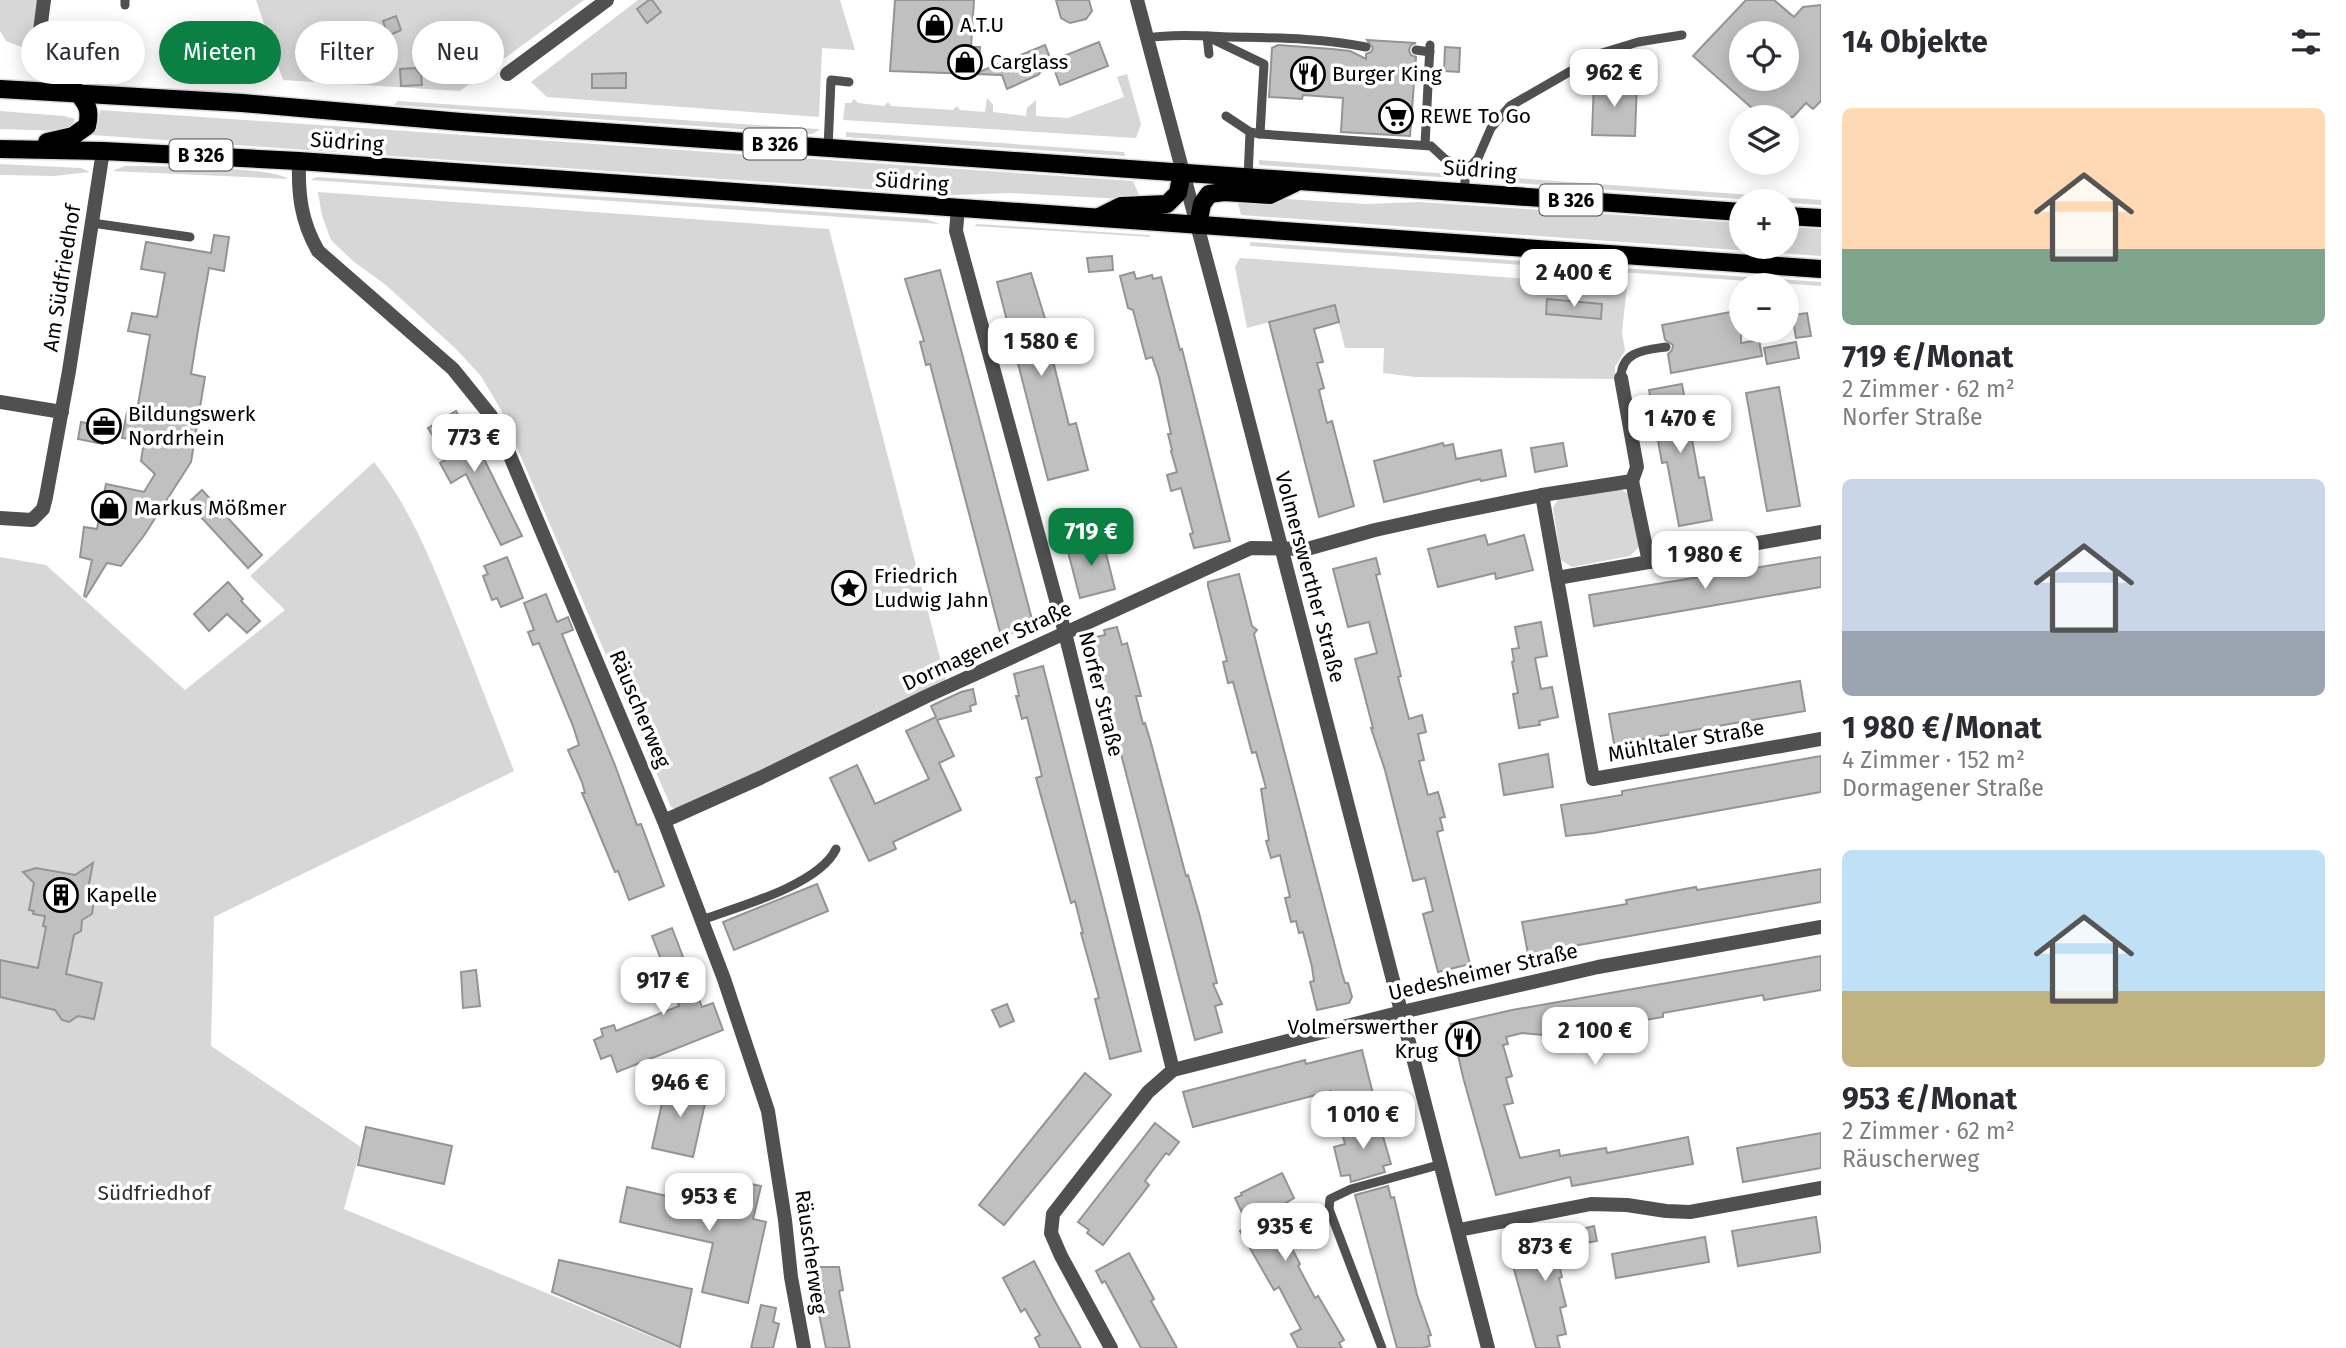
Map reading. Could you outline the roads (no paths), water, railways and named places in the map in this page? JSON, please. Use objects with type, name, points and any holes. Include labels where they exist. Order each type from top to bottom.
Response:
[{"type":"main road","points":[[0,76],[20,90],[0,100]]},
{"type":"main road","name":"Südring","points":[[0,89],[311,108],[474,123],[1729,211]]},
{"type":"main road","points":[[23,148],[74,136],[87,126],[90,114],[87,104],[77,92]]},
{"type":"main road","name":"Südring","points":[[0,149],[103,151],[299,162],[1821,269]]},
{"type":"main road","name":"B 326","points":[[1099,217],[1121,206],[1167,204],[1178,193],[1182,172]]},
{"type":"main road","name":"B 326","points":[[1198,225],[1202,204],[1209,194],[1224,192],[1270,195],[1297,182]]},
{"type":"main road","points":[[1799,217],[1821,218]]},
{"type":"street","points":[[44,0],[37,54],[41,66],[77,92]]},
{"type":"street","points":[[507,74],[607,0]]},
{"type":"street","name":"Volmerswerther Straße","points":[[1137,0],[1198,225],[1488,1348]]},
{"type":"street","name":"Am Südfriedhof","points":[[0,518],[32,520],[39,515],[46,497],[103,151]]},
{"type":"street","name":"Räuscherweg","points":[[299,162],[300,204],[309,236],[318,250],[453,369],[491,415],[551,549],[664,821],[768,1111],[791,1277],[804,1348]]},
{"type":"street","name":"Norfer Straße","points":[[958,208],[956,231],[1065,633],[1173,1070]]},
{"type":"street","points":[[1620,378],[1637,467],[1632,481],[1649,562]]},
{"type":"street","points":[[0,402],[62,412]]},
{"type":"street","name":"Dormagener Straße","points":[[664,821],[760,779],[927,695],[1251,548],[1307,549],[1375,530],[1542,495],[1632,481]]},
{"type":"street","points":[[1542,495],[1557,578],[1821,532]]},
{"type":"street","name":"Mühltaler Straße","points":[[1557,578],[1593,779],[1821,739]]},
{"type":"street","name":"Uedesheimer Straße","points":[[1111,1348],[1051,1233],[1053,1214],[1148,1092],[1173,1070],[1402,1012],[1598,967],[1821,927]]},
{"type":"street","points":[[1459,1230],[1591,1204],[1690,1212],[1821,1188]]},
{"type":"lane","points":[[1146,38],[1174,34],[1342,42],[1366,47]]},
{"type":"lane","points":[[1207,36],[1209,54]]},
{"type":"lane","points":[[1207,36],[1264,64],[1248,178]]},
{"type":"lane","points":[[1464,192],[1466,171],[1478,158],[1491,128],[1510,106],[1602,54],[1638,42],[1682,36]]},
{"type":"lane","points":[[1416,50],[1430,48],[1425,145]]},
{"type":"lane","points":[[828,148],[831,80],[849,82]]},
{"type":"lane","points":[[1226,116],[1255,133],[1431,146],[1445,159],[1466,171]]},
{"type":"lane","points":[[92,223],[190,237]]},
{"type":"lane","points":[[1620,378],[1622,365],[1629,356],[1639,351],[1666,347]]},
{"type":"lane","points":[[701,920],[804,880],[822,869],[836,849]]},
{"type":"lane","points":[[1382,1348],[1329,1209],[1330,1199],[1351,1189],[1442,1164]]},
{"type":"place","name":"A.T.U","points":[[935,25]]},
{"type":"place","name":"Carglass","points":[[965,62]]},
{"type":"place","name":"Burger King","points":[[1308,74]]},
{"type":"place","name":"REWE To Go","points":[[1396,116]]},
{"type":"place","name":"Bildungswerk Nordrhein","points":[[104,426]]},
{"type":"place","name":"Markus Mößmer","points":[[109,508]]},
{"type":"place","name":"Friedrich Ludwig Jahn","points":[[849,588]]},
{"type":"place","name":"Kapelle","points":[[61,895]]},
{"type":"place","name":"Volmerswerther Krug","points":[[1463,1039]]},
{"type":"park label","name":"Südfriedhof","points":[[154,1193]]}]
